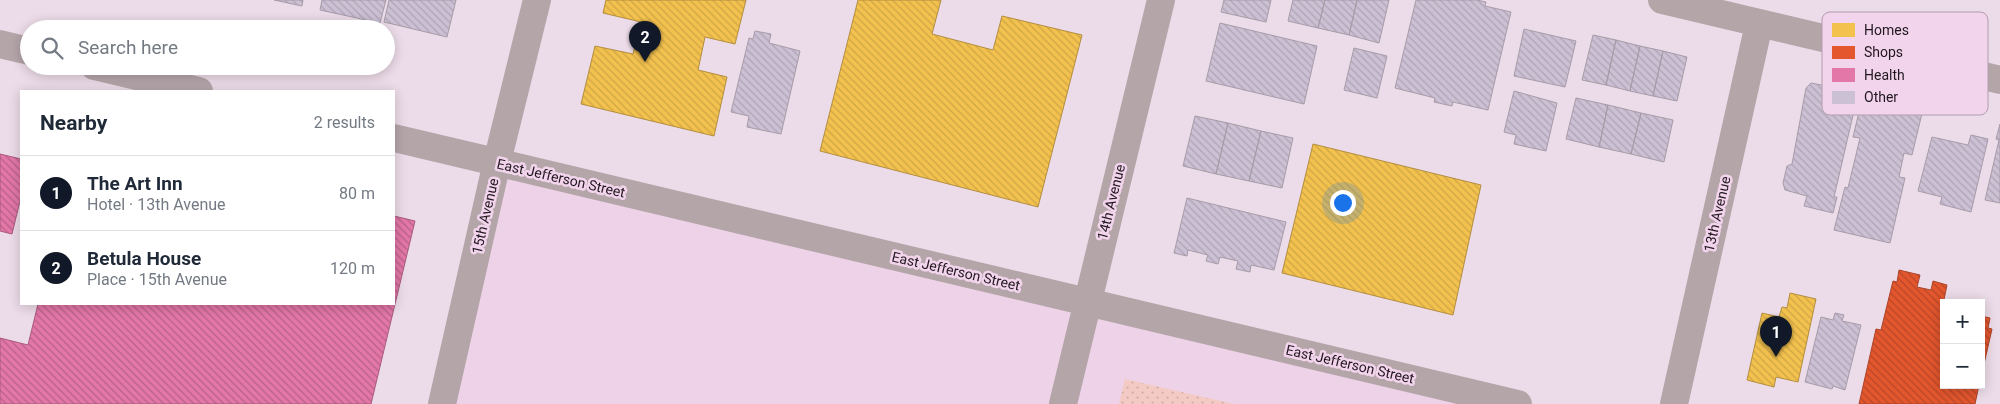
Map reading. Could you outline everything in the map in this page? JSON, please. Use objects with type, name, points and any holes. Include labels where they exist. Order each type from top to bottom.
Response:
[{"type":"street","name":"15th Avenue","points":[[442,404],[497,162],[537,0]]},
{"type":"street","name":"14th Avenue","points":[[1063,404],[1086,302],[1161,0]]},
{"type":"street","points":[[1662,0],[1822,39]]},
{"type":"street","name":"13th Avenue","points":[[1674,404],[1759,24]]},
{"type":"street","points":[[0,44],[20,49]]},
{"type":"street","points":[[132,75],[195,90]]},
{"type":"street","name":"East Jefferson Street","points":[[395,138],[1518,404]]},
{"type":"shaded area","points":[[497,162],[1518,404],[442,404]]},
{"type":"shaded area","points":[[1125,379],[1234,404],[1119,404]]},
{"type":"building: Homes","points":[[606,0],[746,0],[735,44],[705,37],[698,70],[727,77],[714,136],[581,104],[595,46],[633,54],[641,22],[603,13]]},
{"type":"building: Homes","points":[[858,0],[941,0],[932,34],[993,50],[1002,16],[1082,35],[1038,207],[820,151]]},
{"type":"building: Homes","points":[[1313,144],[1481,185],[1453,315],[1282,273]]},
{"type":"building: Homes","points":[[1790,293],[1816,299],[1798,382],[1776,377],[1774,387],[1747,380],[1762,313],[1779,317],[1782,307],[1787,308]]},
{"type":"building: Shops","points":[[1899,270],[1920,275],[1917,287],[1931,290],[1933,281],[1947,285],[1944,299],[1940,299],[1940,389],[1978,389],[1975,404],[1859,404],[1876,329],[1881,330],[1893,281],[1897,282]]},
{"type":"building: Shops","points":[[1985,317],[1990,318],[1988,328],[1992,329],[1985,360]]},
{"type":"building: Health","points":[[0,154],[20,159],[20,201],[12,234],[0,231]]},
{"type":"building: Health","points":[[395,216],[415,221],[395,304]]},
{"type":"building: Health","points":[[38,305],[395,305],[371,404],[0,404],[0,338],[28,345]]},
{"type":"building: Other","points":[[274,0],[303,0],[302,6]]},
{"type":"building: Other","points":[[322,0],[386,0],[381,20],[366,20],[320,10]]},
{"type":"building: Other","points":[[389,0],[456,0],[447,37],[395,25],[395,20],[384,20]]},
{"type":"building: Other","points":[[1224,0],[1271,0],[1266,22],[1221,12]]},
{"type":"building: Other","points":[[1293,0],[1325,0],[1318,28],[1288,21]]},
{"type":"building: Other","points":[[1325,0],[1357,0],[1349,35],[1318,28]]},
{"type":"building: Other","points":[[1357,0],[1389,0],[1379,43],[1349,35]]},
{"type":"building: Other","points":[[1416,0],[1477,0],[1486,2],[1485,6],[1511,12],[1488,110],[1453,102],[1452,106],[1434,102],[1435,98],[1395,88]]},
{"type":"building: Other","points":[[1220,23],[1317,46],[1304,104],[1206,81]]},
{"type":"building: Other","points":[[1524,29],[1576,41],[1565,87],[1514,76]]},
{"type":"building: Other","points":[[755,31],[771,34],[769,43],[800,51],[781,134],[747,127],[749,116],[731,112],[749,38],[753,39]]},
{"type":"building: Other","points":[[1593,35],[1616,40],[1606,85],[1582,80]]},
{"type":"building: Other","points":[[1616,40],[1640,46],[1630,91],[1606,85]]},
{"type":"building: Other","points":[[1640,46],[1663,51],[1653,96],[1630,91]]},
{"type":"building: Other","points":[[1354,48],[1387,56],[1377,98],[1344,90]]},
{"type":"building: Other","points":[[1663,51],[1687,57],[1677,101],[1653,96]]},
{"type":"building: Other","points":[[1811,83],[1822,85],[1822,115],[1853,115],[1834,197],[1837,197],[1833,213],[1804,206],[1807,196],[1785,190],[1783,183],[1787,166],[1792,164],[1806,88]]},
{"type":"building: Other","points":[[1514,91],[1557,103],[1546,151],[1514,144],[1516,135],[1504,132]]},
{"type":"building: Other","points":[[1576,98],[1608,105],[1599,147],[1566,139]]},
{"type":"building: Other","points":[[1608,105],[1641,113],[1631,154],[1599,147]]},
{"type":"building: Other","points":[[1641,113],[1673,120],[1664,162],[1631,154]]},
{"type":"building: Other","points":[[1858,115],[1922,115],[1912,155],[1904,153],[1899,177],[1905,178],[1890,243],[1834,230],[1845,187],[1848,188],[1860,138],[1853,137]]},
{"type":"building: Other","points":[[1195,116],[1228,123],[1216,174],[1183,166]]},
{"type":"building: Other","points":[[1228,123],[1261,131],[1249,181],[1216,174]]},
{"type":"building: Other","points":[[2000,124],[2000,203],[1985,200],[1999,140],[1996,139]]},
{"type":"building: Other","points":[[1261,131],[1293,138],[1282,188],[1249,181]]},
{"type":"building: Other","points":[[1971,135],[1988,139],[1971,212],[1940,204],[1942,197],[1918,191],[1932,137],[1968,145]]},
{"type":"building: Other","points":[[1187,198],[1286,222],[1274,270],[1251,265],[1250,272],[1236,269],[1238,261],[1220,257],[1218,264],[1206,261],[1208,255],[1188,250],[1187,256],[1174,253]]},
{"type":"building: Other","points":[[1835,313],[1844,315],[1842,321],[1861,325],[1845,390],[1833,386],[1832,389],[1805,382],[1821,317],[1833,320]]},
{"type":"place","name":"Betula House","points":[[645,62]]},
{"type":"place","name":"The Art Inn","points":[[1776,357]]}]
